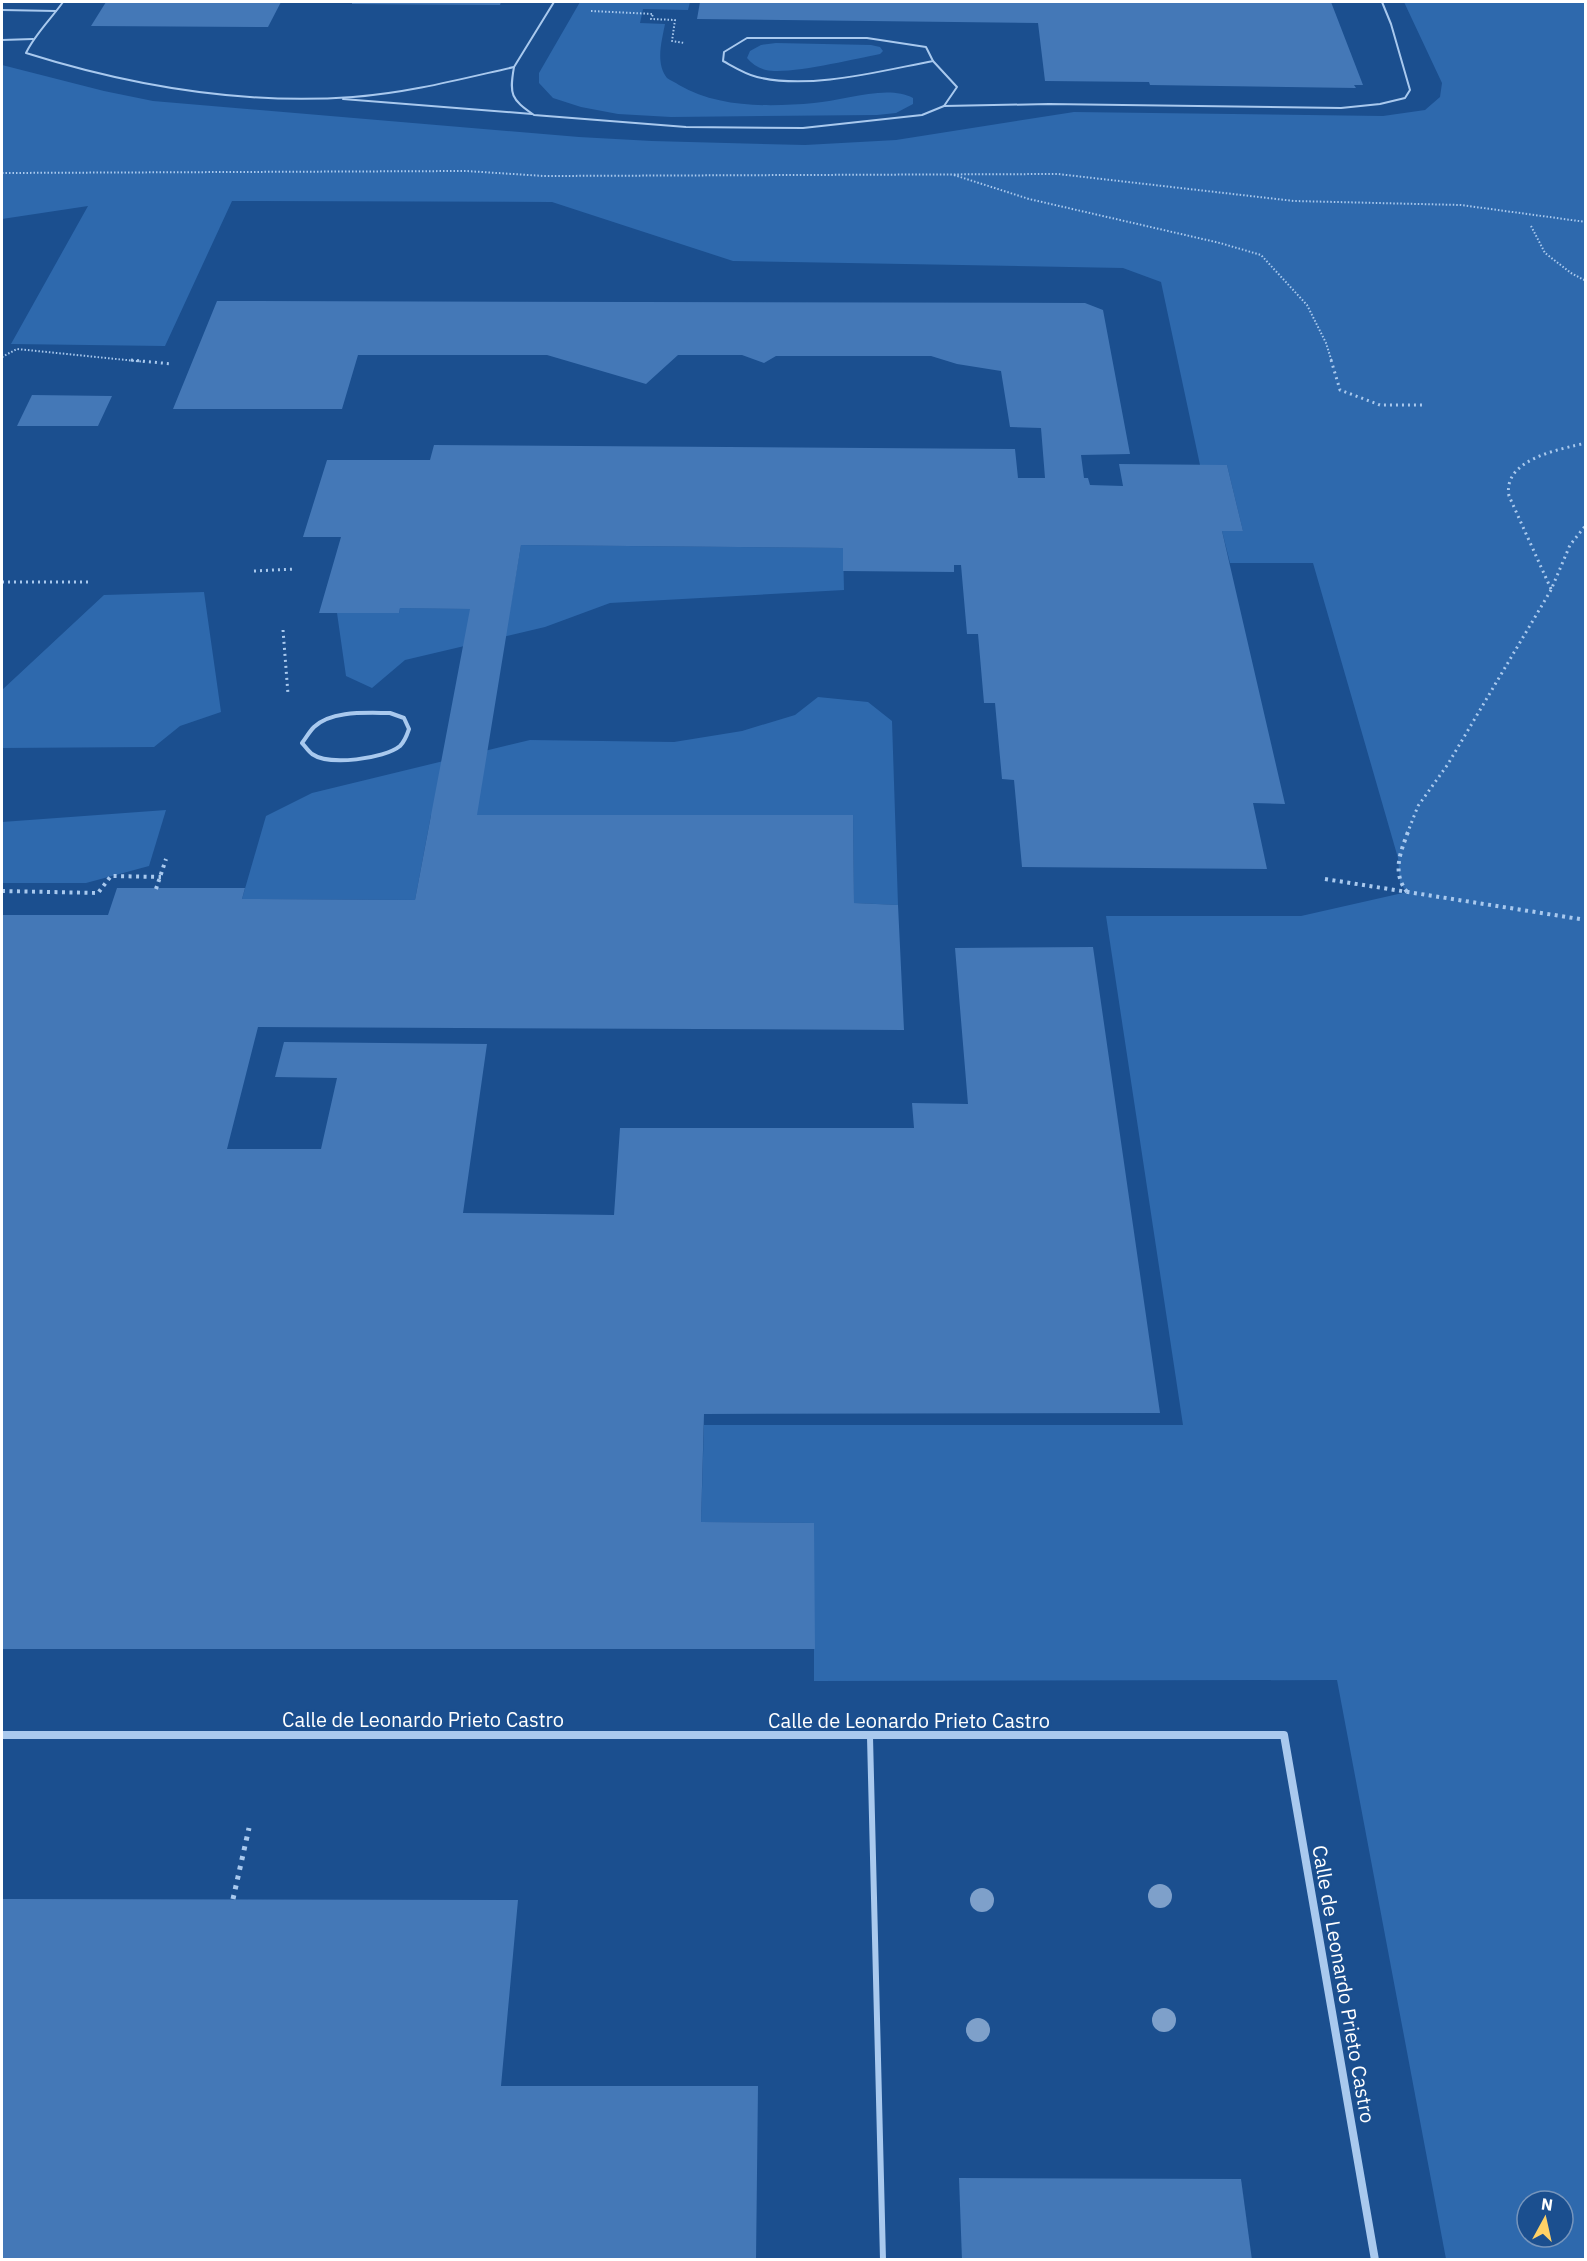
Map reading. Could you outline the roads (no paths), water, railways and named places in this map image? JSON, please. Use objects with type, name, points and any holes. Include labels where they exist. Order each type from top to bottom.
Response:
[{"type":"street","name":"Calle de Leonardo Prieto Castro","points":[[2,1735],[1284,1736],[1376,2259]]},
{"type":"lane","points":[[63,2],[44,29],[33,39],[26,53],[81,70],[136,82],[186,90],[331,98],[534,115],[567,120],[686,127],[803,128],[922,115],[944,106],[1049,104],[1341,108],[1380,104],[1406,98],[1410,90],[1391,24],[1382,2]]},
{"type":"lane","points":[[534,115],[515,102],[510,88],[514,67],[554,2]]},
{"type":"lane","points":[[2,10],[56,11]]},
{"type":"lane","points":[[933,61],[820,78],[787,80],[760,78],[723,62],[724,52],[747,38],[867,39],[926,47],[933,61],[957,87],[944,106]]},
{"type":"lane","points":[[2,40],[33,39]]},
{"type":"lane","points":[[331,98],[409,88],[514,67]]},
{"type":"lane","points":[[390,713],[404,718],[409,729],[405,741],[396,749],[373,757],[345,760],[313,754],[302,743],[315,726],[334,718],[355,714],[390,713]]},
{"type":"lane","points":[[870,1737],[883,2259]]}]
